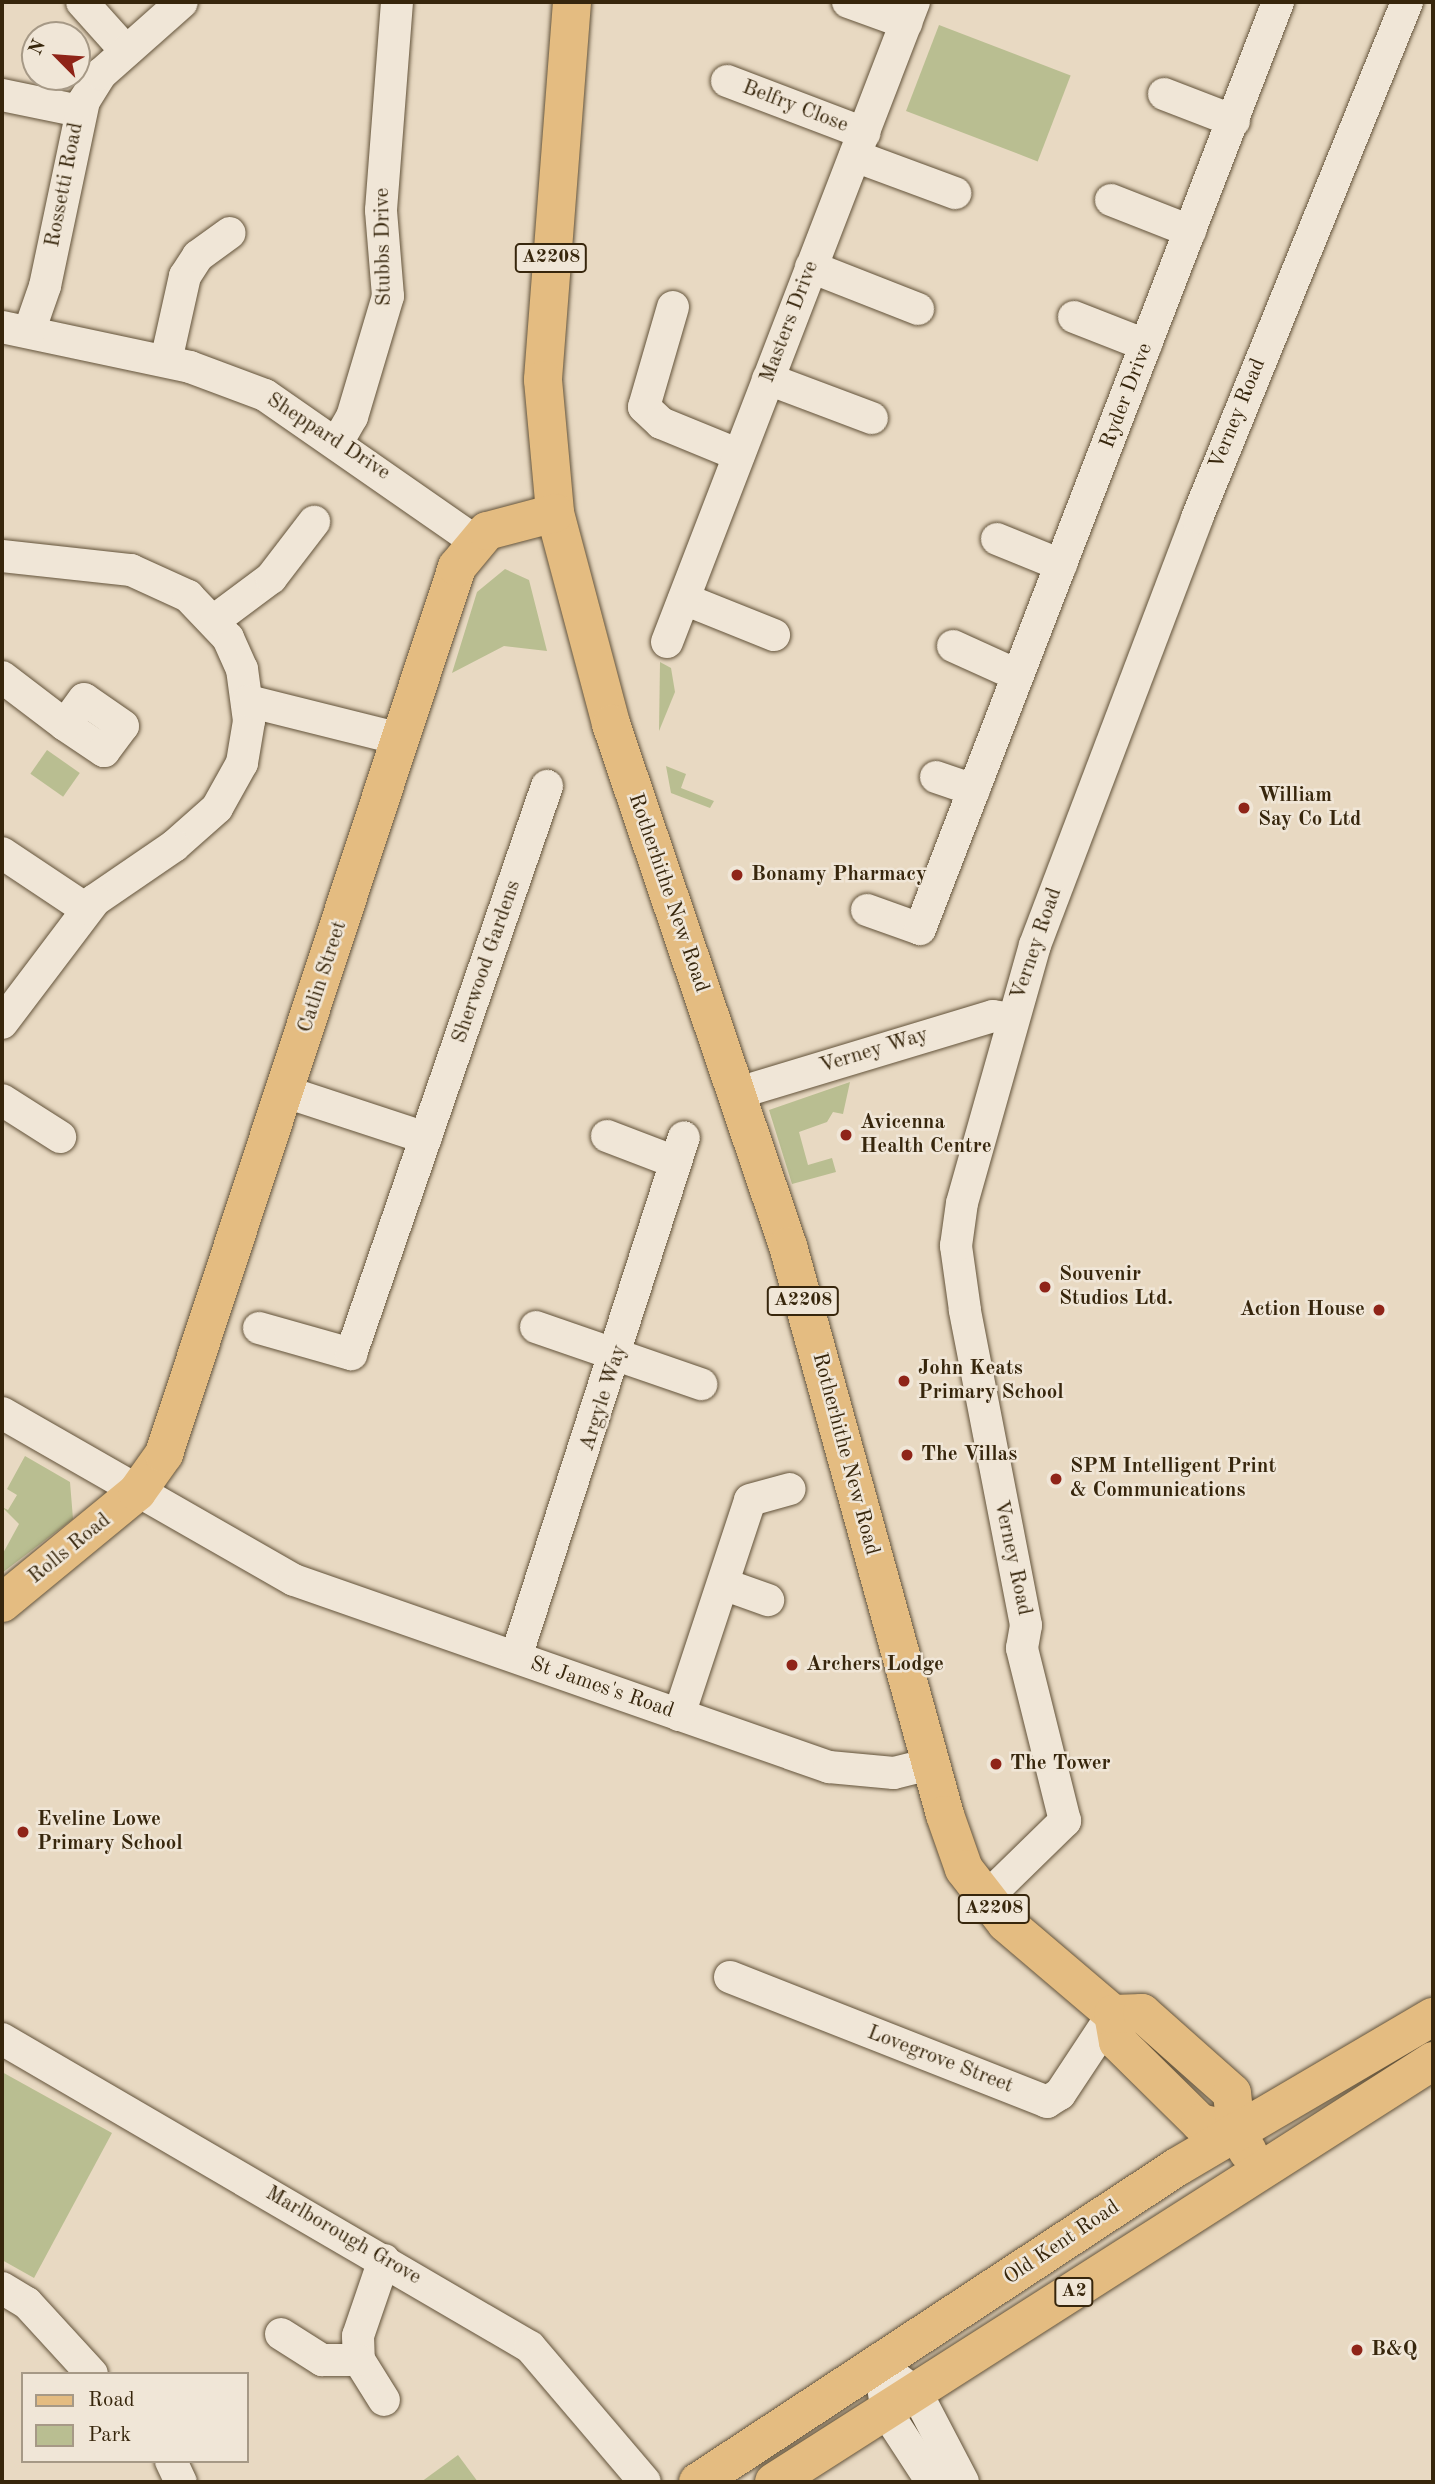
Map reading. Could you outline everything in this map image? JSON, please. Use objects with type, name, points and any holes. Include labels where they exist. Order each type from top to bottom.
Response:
[{"type":"main road","name":"Rotherhithe New Road","points":[[572,2],[543,380],[555,513],[611,724],[788,1246],[930,1764]]},
{"type":"main road","points":[[475,541],[500,525],[555,513]]},
{"type":"main road","name":"Catlin Street","points":[[137,1492],[164,1454],[286,1092],[450,584],[475,541]]},
{"type":"main road","name":"Rolls Road","points":[[2,1603],[137,1492]]},
{"type":"main road","name":"A2208","points":[[930,1764],[964,1869],[985,1899],[1030,1946],[1113,2014]]},
{"type":"main road","points":[[1113,2014],[1118,2042],[1200,2123],[1236,2131],[1259,2169]]},
{"type":"main road","name":"Old Kent Road","points":[[698,2482],[1236,2131],[1433,2017]]},
{"type":"main road","name":"A2","points":[[774,2482],[902,2403],[1259,2169],[1433,2061]]},
{"type":"street","points":[[82,2],[126,51]]},
{"type":"street","name":"Rossetti Road","points":[[15,330],[45,286],[80,111],[101,74],[182,2]]},
{"type":"street","name":"Stubbs Drive","points":[[338,441],[352,417],[388,296],[381,210],[397,2]]},
{"type":"street","points":[[848,2],[910,12]]},
{"type":"street","name":"Ryder Drive","points":[[867,910],[920,929],[1279,2]]},
{"type":"street","name":"Verney Road","points":[[985,1899],[1065,1821],[1022,1648],[1026,1625],[957,1246],[962,1203],[1011,1019],[1192,530],[1407,2]]},
{"type":"street","name":"Masters Drive","points":[[667,642],[910,12]]},
{"type":"street","name":"Belfry Close","points":[[727,81],[859,144],[955,194]]},
{"type":"street","points":[[1164,94],[1234,121]]},
{"type":"street","points":[[2,95],[80,111]]},
{"type":"street","points":[[1111,200],[1190,232]]},
{"type":"street","points":[[166,361],[185,276],[198,256],[230,233]]},
{"type":"street","points":[[811,267],[918,309]]},
{"type":"street","points":[[673,307],[644,407],[661,423],[738,455]]},
{"type":"street","points":[[1074,317],[1146,345]]},
{"type":"street","name":"Sheppard Drive","points":[[15,330],[166,361],[265,395],[338,441],[475,541]]},
{"type":"street","points":[[768,379],[872,418]]},
{"type":"street","points":[[216,620],[271,578],[314,522]]},
{"type":"street","points":[[997,539],[1061,565]]},
{"type":"street","points":[[2,556],[148,575],[216,620],[243,669],[248,701],[242,763],[216,808],[86,909],[2,1023]]},
{"type":"street","points":[[684,599],[774,635]]},
{"type":"street","points":[[953,646],[1017,675]]},
{"type":"street","points":[[2,677],[65,725]]},
{"type":"street","points":[[248,701],[400,739]]},
{"type":"street","points":[[936,777],[974,790]]},
{"type":"street","name":"Sherwood Gardens","points":[[260,1328],[346,1356],[352,1348],[547,786]]},
{"type":"street","points":[[2,853],[86,909]]},
{"type":"street","name":"Verney Way","points":[[738,1093],[993,1016],[1011,1019]]},
{"type":"street","points":[[286,1092],[426,1138]]},
{"type":"street","points":[[2,1100],[60,1137]]},
{"type":"street","name":"Argyle Way","points":[[516,1657],[618,1356],[679,1149],[607,1136]]},
{"type":"street","points":[[536,1327],[701,1384]]},
{"type":"street","name":"St James's Road","points":[[2,1413],[279,1574],[679,1715],[861,1773],[930,1764]]},
{"type":"street","points":[[679,1715],[750,1500],[790,1489]]},
{"type":"street","points":[[723,1584],[768,1600]]},
{"type":"street","name":"Lovegrove Street","points":[[730,1978],[1047,2102],[1068,2084],[1113,2014]]},
{"type":"street","name":"Marlborough Grove","points":[[2,2039],[530,2347],[645,2482]]},
{"type":"street","points":[[384,2260],[364,2305],[359,2360],[384,2400]]},
{"type":"street","points":[[2,2288],[27,2303],[90,2372]]},
{"type":"street","points":[[281,2334],[322,2360],[359,2360]]},
{"type":"street","points":[[879,2365],[902,2403],[963,2482]]},
{"type":"street","points":[[902,2403],[932,2482]]},
{"type":"street","points":[[172,2463],[181,2482]]},
{"type":"green space","points":[[939,25],[1071,76],[1038,161],[906,111]]},
{"type":"green space","points":[[505,569],[529,580],[547,651],[504,646],[452,673],[477,592]]},
{"type":"green space","points":[[660,662],[671,668],[675,692],[659,731]]},
{"type":"green space","points":[[47,750],[80,773],[63,797],[30,774]]},
{"type":"green space","points":[[666,766],[686,774],[681,788],[714,801],[710,808],[671,793]]},
{"type":"green space","points":[[850,1082],[843,1114],[833,1112],[827,1122],[799,1132],[808,1165],[832,1158],[836,1172],[792,1184],[769,1110]]},
{"type":"green space","points":[[25,1456],[70,1482],[73,1519],[2,1573],[2,1555],[19,1524],[2,1507],[8,1510],[17,1495],[7,1489]]},
{"type":"green space","points":[[2,2072],[112,2133],[34,2278],[2,2260]]},
{"type":"green space","points":[[458,2455],[478,2482],[421,2482]]},
{"type":"place","name":"William Say Co Ltd","points":[[1244,808]]},
{"type":"place","name":"Bonamy Pharmacy","points":[[737,875]]},
{"type":"place","name":"Avicenna Health Centre","points":[[846,1135]]},
{"type":"place","name":"Souvenir Studios Ltd.","points":[[1045,1287]]},
{"type":"place","name":"Action House","points":[[1379,1310]]},
{"type":"place","name":"John Keats Primary School","points":[[904,1381]]},
{"type":"place","name":"The Villas","points":[[907,1455]]},
{"type":"place","name":"SPM Intelligent Print & Communications","points":[[1056,1479]]},
{"type":"place","name":"Archers Lodge","points":[[792,1665]]},
{"type":"place","name":"The Tower","points":[[996,1764]]},
{"type":"place","name":"Eveline Lowe Primary School","points":[[23,1832]]},
{"type":"place","name":"B&Q","points":[[1357,2350]]}]
